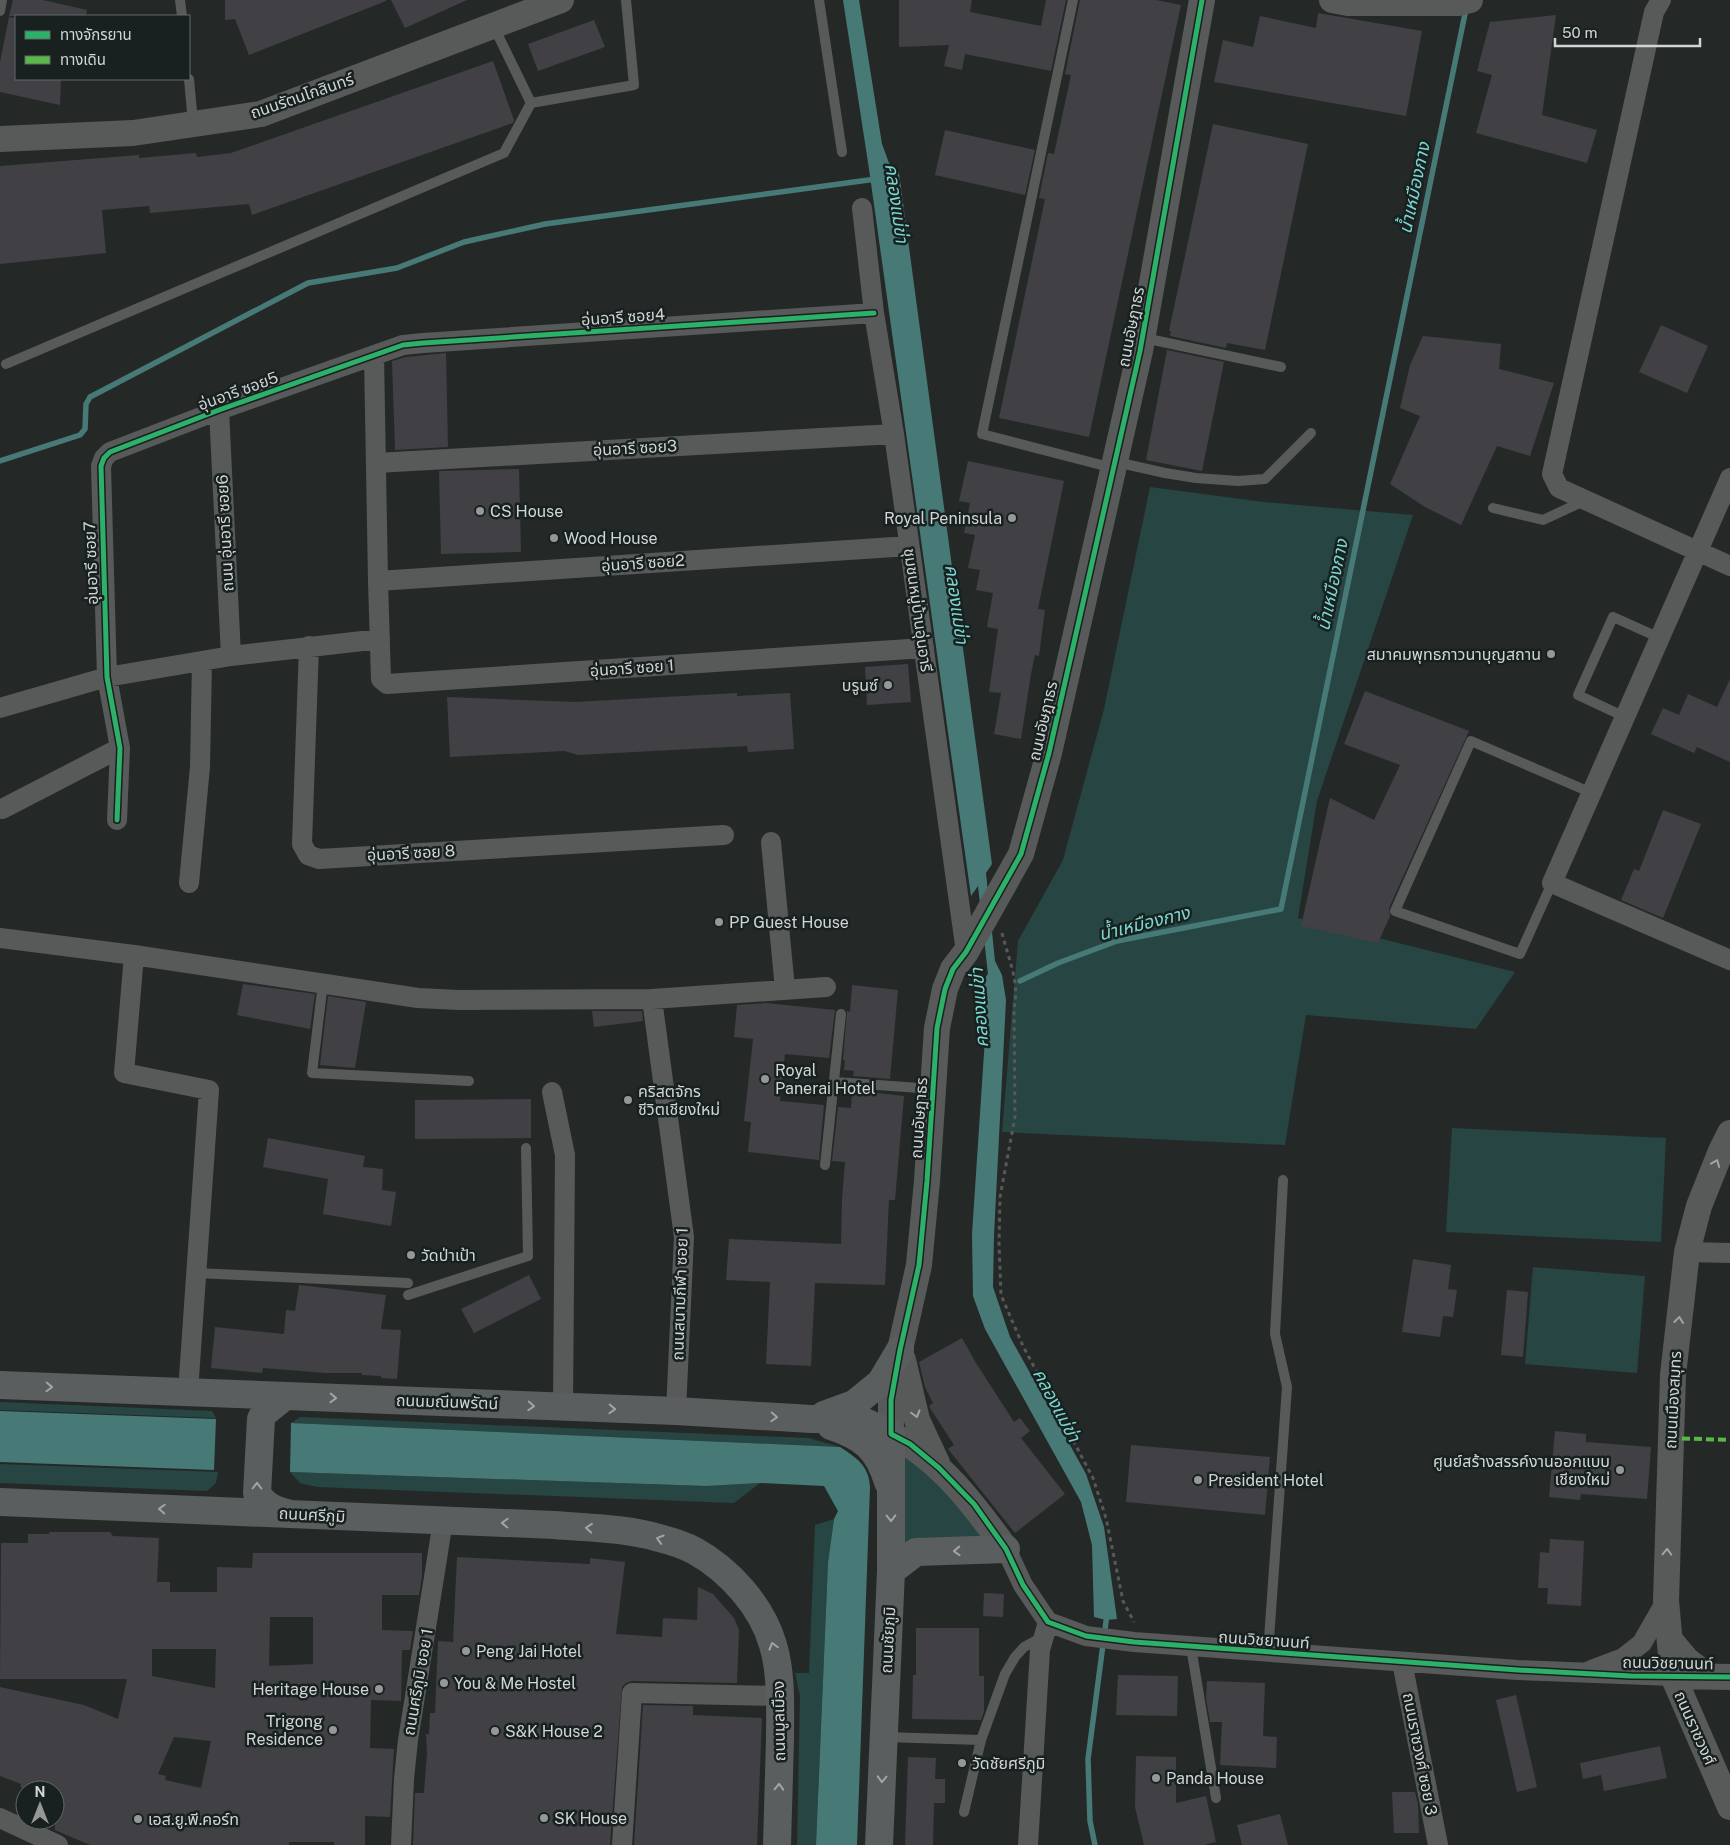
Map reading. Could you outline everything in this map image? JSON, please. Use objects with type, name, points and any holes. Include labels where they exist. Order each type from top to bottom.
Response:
[{"type":"main road","points":[[811,1419],[837,1412],[862,1398],[881,1382],[900,1350]]},
{"type":"main road","name":"ถนนมณีนพรัตน์","points":[[0,1385],[676,1411],[854,1420],[873,1425],[891,1434]]},
{"type":"main road","points":[[210,1511],[224,1507],[239,1494],[243,1420],[241,1414],[223,1394]]},
{"type":"main road","points":[[285,1396],[264,1413],[261,1419],[256,1493],[269,1508],[290,1514]]},
{"type":"main road","points":[[811,1419],[842,1430],[864,1442],[877,1453],[890,1490]]},
{"type":"main road","name":"ถนนชัยภูมิ","points":[[879,1845],[891,1571],[891,1434]]},
{"type":"main road","name":"ถนนศรีภูมิ","points":[[0,1502],[554,1525],[625,1531]]},
{"type":"main road","name":"ถนนมูลเมือง","points":[[625,1531],[658,1538],[693,1550],[712,1562],[730,1576],[750,1600],[763,1621],[773,1645],[781,1696],[777,1845]]},
{"type":"main road","points":[[891,1571],[916,1552],[1006,1550]]},
{"type":"street","name":"ถนนรัตนโกสินทร์","points":[[0,139],[133,133],[261,114],[561,0]]},
{"type":"street","name":"ถนนอัษฎาธร","points":[[891,1434],[891,1400],[900,1350],[920,1265],[937,1028],[945,989],[953,969],[972,941],[1021,854],[1049,753],[1143,338],[1202,0]]},
{"type":"street","points":[[1335,0],[1348,3],[1456,1]]},
{"type":"street","points":[[1661,0],[1654,12],[1552,474],[1558,488],[1730,566]]},
{"type":"street","name":"ชุมชนหมู่บ้านอุ่นอารี","points":[[862,208],[874,313],[894,434],[924,648],[972,941]]},
{"type":"street","name":"อุ่นอารี ซอย4","points":[[374,355],[403,345],[424,342],[874,313]]},
{"type":"street","name":"อุ่นอารี ซอย5","points":[[110,452],[374,355]]},
{"type":"street","name":"อุ่นอารี ซอย 1","points":[[374,355],[381,679],[387,684],[924,648]]},
{"type":"street","name":"ถนน อุ่นอารี ซอย6","points":[[220,410],[231,656]]},
{"type":"street","name":"อุ่นอารี ซอย3","points":[[376,463],[894,434]]},
{"type":"street","name":"อุ่นอารี ซอย7","points":[[110,452],[104,458],[101,466],[107,677],[120,748],[116,820]]},
{"type":"street","points":[[1730,478],[1552,883],[1730,960]]},
{"type":"street","name":"อุ่นอารี ซอย2","points":[[378,581],[909,546]]},
{"type":"street","points":[[0,708],[107,677],[231,656],[380,639]]},
{"type":"street","name":"อุ่นอารี ซอย 8","points":[[309,646],[302,844],[308,855],[319,859],[724,835]]},
{"type":"street","points":[[189,883],[200,768],[202,661]]},
{"type":"street","points":[[2,809],[120,748]]},
{"type":"street","points":[[771,842],[785,989]]},
{"type":"street","points":[[0,938],[134,955],[418,998],[451,1000],[652,999],[826,986]]},
{"type":"street","points":[[134,955],[124,1073],[209,1090],[188,1392]]},
{"type":"street","name":"ถนนสนามกีฬา ซอย 1","points":[[652,999],[684,1237],[676,1411]]},
{"type":"street","points":[[552,1092],[565,1155],[563,1407]]},
{"type":"street","name":"ถนนเมืองสมุทร","points":[[1673,1676],[1666,1601],[1673,1375],[1687,1252],[1699,1206],[1730,1133]]},
{"type":"street","points":[[1687,1252],[1730,1253]]},
{"type":"street","points":[[900,1350],[917,1420],[939,1468]]},
{"type":"street","points":[[891,1434],[910,1444],[939,1468],[974,1504],[1006,1550],[1046,1629],[1040,1650],[1028,1845]]},
{"type":"street","name":"ถนนศรีภูมิ ซอย 1","points":[[402,1845],[404,1779],[408,1740],[443,1521]]},
{"type":"street","points":[[1582,1674],[1624,1658],[1642,1643],[1666,1601]]},
{"type":"street","name":"ถนนวิชยานนท์","points":[[1046,1629],[1134,1642],[1268,1653],[1582,1674],[1722,1676]]},
{"type":"street","points":[[1668,1633],[1689,1658],[1722,1676]]},
{"type":"street","name":"ถนนราชวงศ์ ซอย 3","points":[[1402,1662],[1438,1845]]},
{"type":"street","name":"ถนนราชวงศ์","points":[[1673,1676],[1730,1807]]},
{"type":"street","points":[[622,1845],[632,1693],[781,1696]]},
{"type":"street","points":[[0,1818],[58,1845]]},
{"type":"lane","points":[[0,11],[2,0]]},
{"type":"lane","points":[[180,0],[182,15]]},
{"type":"lane","points":[[531,103],[634,85],[626,0]]},
{"type":"lane","points":[[819,0],[842,152]]},
{"type":"lane","points":[[1072,0],[982,434],[1115,465],[1196,478],[1238,482],[1265,479],[1311,433]]},
{"type":"lane","points":[[493,25],[531,103]]},
{"type":"lane","points":[[188,80],[193,124]]},
{"type":"lane","points":[[6,364],[504,153],[531,103]]},
{"type":"lane","points":[[1143,338],[1281,367]]},
{"type":"lane","points":[[1493,508],[1543,520],[1586,500]]},
{"type":"lane","points":[[1625,717],[1578,695],[1613,617],[1660,638]]},
{"type":"lane","points":[[1552,883],[1520,954],[1395,911],[1471,741],[1592,792]]},
{"type":"lane","points":[[323,983],[312,1073],[468,1081]]},
{"type":"lane","points":[[825,1165],[841,1014]]},
{"type":"lane","points":[[835,1082],[934,1089]]},
{"type":"lane","points":[[408,1295],[528,1256],[526,1148]]},
{"type":"lane","points":[[1268,1653],[1287,1387],[1275,1334],[1282,1180]]},
{"type":"lane","points":[[196,1274],[408,1283]]},
{"type":"lane","points":[[964,1812],[981,1740],[1005,1674],[1015,1657],[1024,1647],[1046,1629]]},
{"type":"lane","points":[[1191,1647],[1216,1798]]},
{"type":"lane","points":[[884,1737],[981,1740]]},
{"type":"path","points":[[994,901],[1002,936],[1014,971],[1016,999],[1014,1008],[1015,1118],[1000,1197],[1001,1295],[1023,1346],[1093,1478],[1106,1518],[1123,1601],[1134,1622],[1134,1642]]},
{"type":"shaded area","points":[[1150,487],[1264,502],[1413,515],[1317,801],[1298,918],[1515,972],[1476,1029],[1306,1015],[1285,1145],[1002,1132],[1018,941],[1063,860],[1104,709]]},
{"type":"shaded area","points":[[1452,1128],[1666,1138],[1661,1242],[1446,1232]]},
{"type":"shaded area","points":[[1533,1267],[1645,1276],[1637,1373],[1525,1364]]},
{"type":"shaded area","points":[[0,1402],[212,1411],[216,1418],[0,1410]]},
{"type":"shaded area","points":[[300,1417],[809,1438],[840,1447],[291,1423]]},
{"type":"shaded area","points":[[904,1450],[995,1543],[903,1552]]},
{"type":"shaded area","points":[[0,1464],[218,1472],[216,1483],[207,1491],[0,1483]]},
{"type":"shaded area","points":[[290,1472],[707,1486],[760,1483],[734,1503],[317,1487],[300,1483]]},
{"type":"shaded area","points":[[834,1519],[828,1563],[816,1845],[797,1845],[800,1696],[795,1673],[809,1673],[815,1525]]},
{"type":"water","points":[[843,0],[859,0],[882,144],[889,163],[899,173],[992,864],[986,873],[995,961],[1002,975],[1006,1000],[993,1287],[1010,1337],[1086,1474],[1104,1527],[1117,1619],[1106,1620],[1094,1617],[1092,1545],[1081,1502],[985,1329],[973,1296],[972,1234],[986,1023],[984,995],[980,985],[988,974],[978,886],[971,896],[869,169]]},
{"type":"water","points":[[0,1411],[216,1419],[214,1470],[0,1462]]},
{"type":"water","points":[[291,1423],[840,1447],[852,1455],[865,1468],[870,1487],[857,1845],[816,1845],[828,1563],[834,1519],[838,1511],[824,1486],[760,1483],[707,1486],[290,1472]]},
{"type":"building","points":[[13,0],[43,0],[87,10],[86,15],[9,16]]},
{"type":"building","points":[[225,0],[386,1],[249,55],[235,19],[225,20]]},
{"type":"building","points":[[391,0],[467,0],[405,28]]},
{"type":"building","points":[[899,0],[972,0],[970,12],[1041,26],[1046,0],[1066,0],[1051,71],[965,54],[962,70],[944,66],[949,45],[899,47]]},
{"type":"building","points":[[1080,0],[1156,0],[1181,5],[1089,437],[999,418],[1045,199],[1039,198],[1048,153],[1054,154],[1071,75],[1065,74]]},
{"type":"building","points":[[1318,13],[1422,31],[1406,116],[1214,82],[1223,40],[1253,47],[1260,16],[1316,28]]},
{"type":"building","points":[[1556,15],[1542,115],[1597,130],[1587,163],[1476,133],[1492,75],[1477,71],[1490,22]]},
{"type":"building","points":[[9,17],[15,18],[15,80],[61,80],[60,105],[0,92],[0,62]]},
{"type":"building","points":[[594,20],[605,47],[538,71],[528,44]]},
{"type":"building","points":[[493,61],[514,120],[513,123],[252,215],[249,204],[150,213],[149,206],[102,210],[106,253],[0,264],[0,166],[139,155],[139,158],[196,153],[197,157],[231,153]]},
{"type":"building","points":[[1213,124],[1308,144],[1265,350],[1227,343],[1226,348],[1170,336],[1171,331],[1169,331]]},
{"type":"building","points":[[945,130],[1035,150],[1025,195],[935,175]]},
{"type":"building","points":[[1661,325],[1708,346],[1687,393],[1639,372]]},
{"type":"building","points":[[1423,336],[1501,344],[1499,369],[1554,383],[1530,456],[1497,446],[1461,525],[1425,507],[1390,484],[1420,416],[1400,408],[1410,365]]},
{"type":"building","points":[[1167,350],[1224,362],[1202,471],[1146,460]]},
{"type":"building","points":[[446,353],[448,447],[395,450],[392,361],[406,357]]},
{"type":"building","name":"Royal Peninsula","points":[[968,461],[1064,481],[1038,609],[1045,610],[1039,656],[1035,655],[1021,739],[994,734],[1001,693],[989,692],[998,629],[987,627],[993,593],[976,590],[980,570],[968,568],[975,535],[964,533],[970,503],[959,501]]},
{"type":"building","name":"CS House","points":[[519,469],[521,552],[441,554],[439,471]]},
{"type":"building","name":"บรูนซ์","points":[[908,664],[911,702],[867,705],[865,667]]},
{"type":"building","points":[[1730,679],[1730,762],[1697,747],[1694,753],[1651,734],[1663,708],[1679,715],[1688,694],[1717,707]]},
{"type":"building","points":[[1365,691],[1469,731],[1389,908],[1390,916],[1378,943],[1301,926],[1330,798],[1374,820],[1400,765],[1344,744]]},
{"type":"building","points":[[737,693],[737,696],[790,693],[794,749],[748,752],[747,746],[578,755],[564,751],[450,757],[447,697],[575,702]]},
{"type":"building","points":[[1663,810],[1701,824],[1663,918],[1621,900],[1634,869],[1639,871]]},
{"type":"building","points":[[243,984],[315,994],[310,1029],[237,1015]]},
{"type":"building","points":[[852,985],[898,990],[890,1079],[853,1076],[854,1071],[844,1070],[845,1060],[843,1060],[847,1011],[850,1012]]},
{"type":"building","points":[[328,996],[366,1002],[355,1068],[320,1065]]},
{"type":"building","name":"Royal Panerai Hotel","points":[[766,1003],[835,1010],[829,1058],[785,1054],[780,1101],[824,1105],[819,1160],[748,1152],[751,1122],[744,1121],[753,1039],[734,1037],[737,1005]]},
{"type":"building","points":[[592,1011],[642,1011],[643,1021],[594,1027]]},
{"type":"building","points":[[852,1090],[904,1096],[895,1200],[889,1200],[885,1285],[815,1283],[811,1366],[766,1364],[770,1282],[726,1280],[729,1239],[841,1244],[845,1162],[832,1161],[838,1107],[851,1108]]},
{"type":"building","points":[[531,1099],[531,1138],[415,1139],[415,1100]]},
{"type":"building","points":[[268,1138],[365,1156],[363,1167],[383,1169],[382,1190],[396,1192],[391,1226],[323,1214],[328,1179],[263,1167]]},
{"type":"building","points":[[1413,1259],[1451,1265],[1448,1289],[1457,1290],[1453,1317],[1443,1316],[1440,1337],[1402,1332]]},
{"type":"building","points":[[529,1275],[541,1299],[474,1333],[461,1309]]},
{"type":"building","points":[[299,1285],[386,1295],[381,1329],[401,1330],[397,1379],[362,1375],[362,1373],[325,1373],[263,1368],[262,1373],[211,1368],[215,1327],[284,1334],[286,1310],[295,1311]]},
{"type":"building","points":[[1507,1290],[1528,1292],[1523,1357],[1501,1355]]},
{"type":"building","points":[[962,1338],[1014,1422],[1020,1418],[1030,1431],[1021,1438],[1065,1494],[1015,1533],[948,1449],[954,1445],[929,1406],[933,1403],[925,1387],[919,1362]]},
{"type":"building","points":[[1555,1431],[1586,1434],[1586,1442],[1651,1447],[1647,1499],[1581,1494],[1580,1500],[1549,1497]]},
{"type":"building","name":"President Hotel","points":[[1131,1445],[1270,1457],[1265,1515],[1126,1502]]},
{"type":"building","points":[[110,1532],[113,1536],[159,1538],[157,1582],[170,1582],[170,1592],[217,1592],[217,1567],[252,1568],[253,1553],[422,1553],[422,1576],[419,1595],[382,1595],[382,1630],[413,1631],[410,1650],[402,1650],[401,1701],[371,1700],[370,1748],[394,1749],[390,1817],[365,1816],[365,1845],[334,1845],[334,1842],[289,1842],[289,1845],[90,1845],[55,1830],[65,1830],[65,1780],[15,1780],[15,1782],[0,1776],[0,1687],[84,1705],[118,1719],[127,1679],[0,1679],[1,1543],[28,1543],[28,1534]],"holes":[[[270,1617],[313,1617],[313,1664],[269,1666]],[[152,1649],[216,1649],[215,1688],[152,1676]],[[174,1737],[211,1741],[201,1788],[165,1780],[166,1776],[158,1774]]]},
{"type":"building","points":[[1550,1539],[1584,1541],[1581,1606],[1547,1604],[1548,1588],[1538,1588],[1540,1552],[1549,1553]]},
{"type":"building","points":[[457,1557],[590,1564],[590,1558],[625,1562],[616,1634],[662,1637],[663,1618],[697,1620],[698,1587],[713,1594],[734,1618],[739,1630],[737,1683],[632,1681],[622,1687],[610,1845],[413,1845],[415,1793],[424,1793],[427,1753],[426,1734],[429,1734],[430,1713],[435,1713],[438,1641],[453,1642]]},
{"type":"building","points":[[984,1593],[1004,1594],[1003,1617],[983,1616]]},
{"type":"building","points":[[916,1628],[979,1628],[979,1676],[984,1676],[984,1712],[981,1720],[912,1719],[913,1675],[916,1675]]},
{"type":"building","points":[[1118,1675],[1178,1676],[1177,1716],[1116,1715]]},
{"type":"building","points":[[1207,1681],[1265,1683],[1263,1736],[1277,1737],[1276,1768],[1220,1765],[1222,1722],[1210,1722],[1206,1698]]},
{"type":"building","points":[[1516,1695],[1537,1787],[1517,1792],[1496,1700]]},
{"type":"building","points":[[643,1705],[693,1706],[693,1715],[762,1718],[757,1845],[634,1845]]},
{"type":"building","points":[[1660,1746],[1667,1778],[1604,1791],[1601,1775],[1583,1779],[1580,1763]]},
{"type":"building","points":[[1136,1756],[1176,1757],[1176,1803],[1206,1796],[1216,1842],[1204,1845],[1144,1845],[1135,1807]]},
{"type":"building","points":[[908,1757],[936,1758],[935,1779],[945,1779],[945,1803],[934,1803],[933,1845],[905,1845]]},
{"type":"building","points":[[1392,1792],[1415,1792],[1418,1804],[1419,1833],[1394,1833]]},
{"type":"building","points":[[1280,1814],[1288,1845],[1242,1845],[1237,1825]]},
{"type":"waterway","name":"น้ำเหมืองกาง","points":[[1020,981],[1058,963],[1117,941],[1281,909],[1466,9]]},
{"type":"waterway","points":[[0,461],[80,435],[85,429],[86,404],[90,397],[308,283],[397,268],[464,242],[545,224],[876,179]]},
{"type":"waterway","name":"คลองแม่ข่า","points":[[1095,1845],[1090,1821],[1088,1759],[1107,1614]]},
{"type":"marked path","points":[[1670,1438],[1730,1440]]},
{"type":"cycle path","points":[[1202,0],[1140,351],[1049,753],[1021,854],[966,952],[953,969],[945,989],[937,1028],[927,1181],[919,1265],[891,1400],[891,1434],[910,1444],[939,1468],[974,1504],[1006,1549],[1023,1585],[1048,1622],[1086,1636],[1134,1642],[1518,1670],[1631,1676],[1730,1677]]},
{"type":"cycle path","points":[[117,820],[120,748],[107,677],[101,466],[104,458],[110,452],[219,410],[403,345],[874,313]]},
{"type":"place","name":"CS House","points":[[480,511]]},
{"type":"place","name":"Royal Peninsula","points":[[1012,518]]},
{"type":"place","name":"Wood House","points":[[554,538]]},
{"type":"place","name":"สมาคมพุทธภาวนาบุญสถาน","points":[[1551,654]]},
{"type":"place","name":"บรูนซ์","points":[[888,685]]},
{"type":"place","name":"PP Guest House","points":[[719,922]]},
{"type":"place","name":"Royal Panerai Hotel","points":[[765,1079]]},
{"type":"place","name":"คริสตจักร ชีวิตเชียงใหม่","points":[[628,1100]]},
{"type":"place","name":"วัดป่าเป้า","points":[[411,1255]]},
{"type":"place","name":"ศูนย์สร้างสรรค์งานออกแบบ เชียงใหม่","points":[[1620,1470]]},
{"type":"place","name":"President Hotel","points":[[1198,1480]]},
{"type":"place","name":"Peng Jai Hotel","points":[[466,1651]]},
{"type":"place","name":"You & Me Hostel","points":[[444,1683]]},
{"type":"place","name":"Heritage House","points":[[379,1689]]},
{"type":"place","name":"Trigong Residence","points":[[333,1730]]},
{"type":"place","name":"S&K House 2","points":[[495,1731]]},
{"type":"place","name":"วัดชัยศรีภูมิ","points":[[962,1763]]},
{"type":"place","name":"Panda House","points":[[1156,1778]]},
{"type":"place","name":"SK House","points":[[544,1818]]},
{"type":"place","name":"เอส.ยู.พี.คอร์ท","points":[[138,1819]]}]
